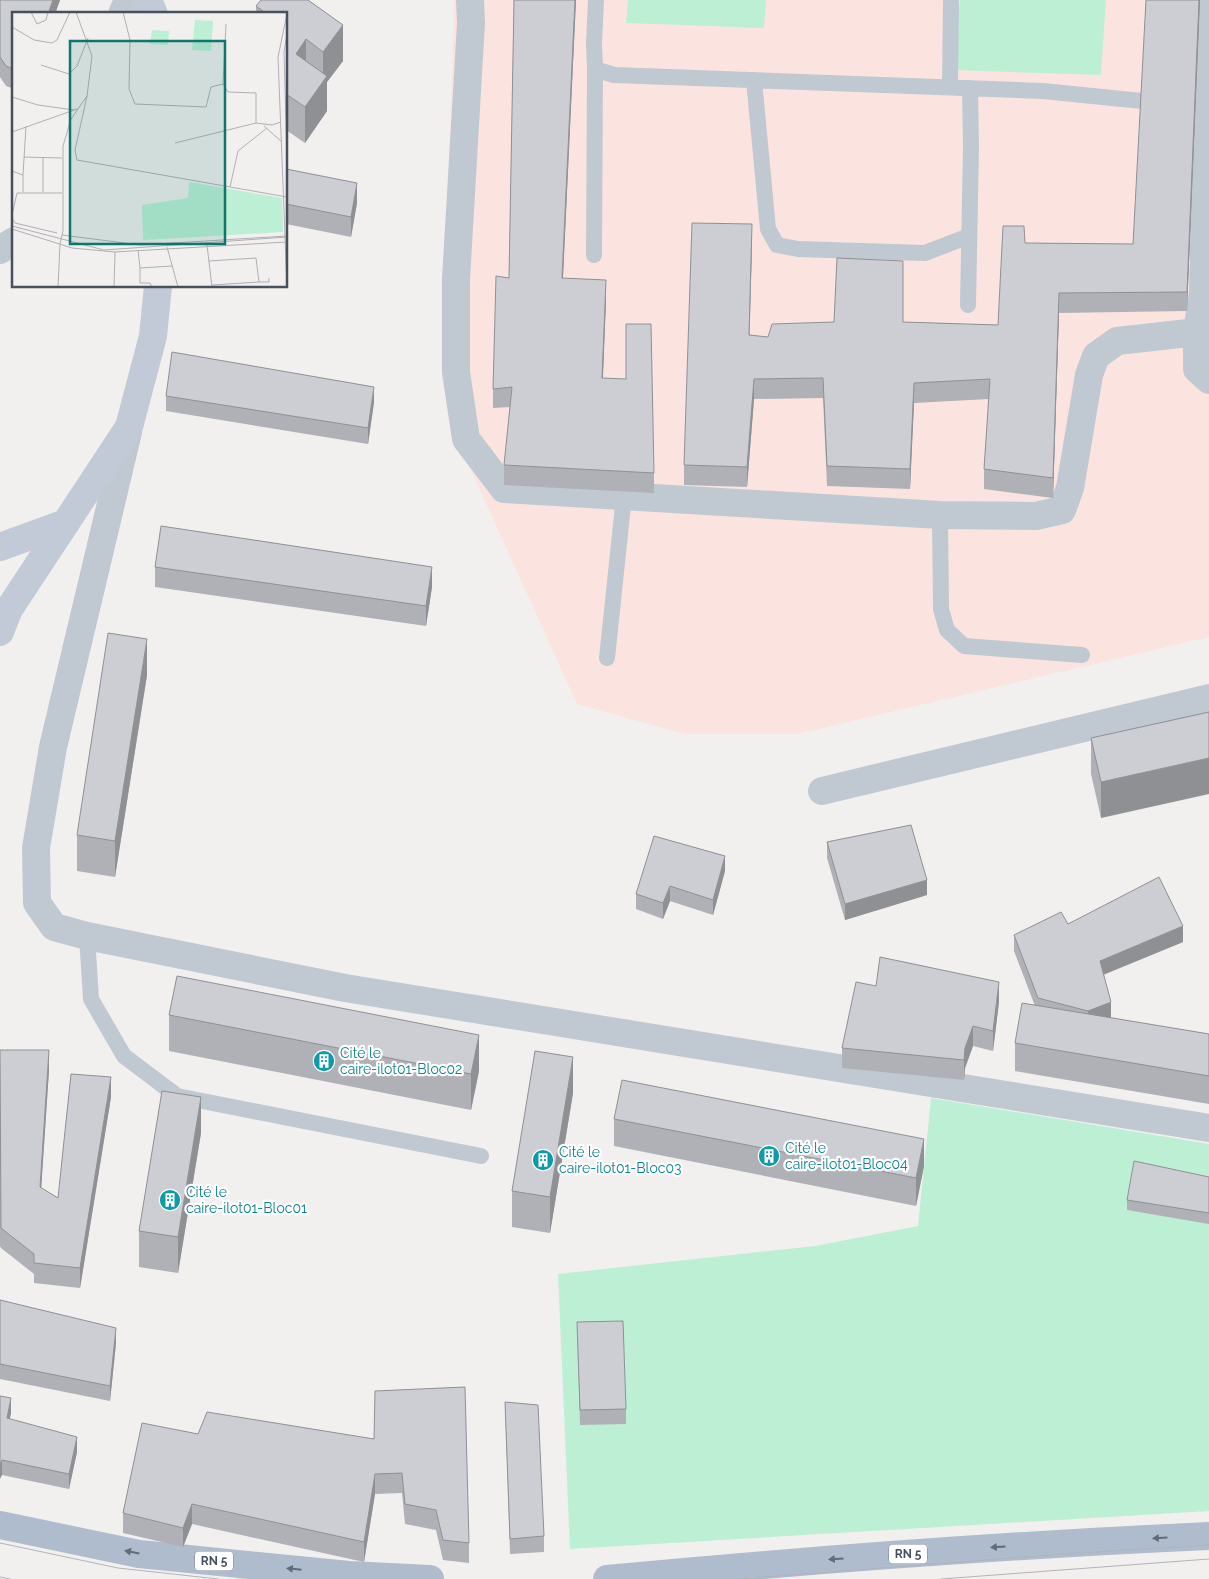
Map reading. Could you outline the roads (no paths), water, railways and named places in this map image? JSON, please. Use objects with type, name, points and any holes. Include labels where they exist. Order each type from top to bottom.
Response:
[{"type":"main road","name":"RN 5","points":[[0,1525],[139,1554],[348,1575],[430,1579]]},
{"type":"main road","name":"RN 5","points":[[607,1579],[762,1564],[1063,1543],[1209,1536]]},
{"type":"street","points":[[123,12],[128,0]]},
{"type":"street","points":[[148,0],[153,12]]},
{"type":"street","points":[[470,0],[471,23],[456,278],[456,372],[466,439],[504,489],[940,515],[1036,516],[1062,510],[1070,488],[1089,375],[1096,356],[1117,341],[1196,332]]},
{"type":"street","points":[[1209,4],[1203,104],[1203,293],[1196,332],[1196,369],[1209,380]]},
{"type":"street","points":[[0,250],[12,242]]},
{"type":"street","points":[[158,288],[153,336],[129,427],[53,747],[36,848],[37,902],[54,927],[87,936],[345,988],[1209,1128]]},
{"type":"street","points":[[0,632],[9,609],[129,427]]},
{"type":"street","points":[[0,547],[66,523]]},
{"type":"street","points":[[0,528],[31,537]]},
{"type":"street","points":[[822,791],[1209,698]]},
{"type":"lane","points":[[594,255],[596,69],[594,44],[596,0]]},
{"type":"lane","points":[[950,87],[951,0]]},
{"type":"lane","points":[[596,69],[614,75],[1043,90],[1142,100]]},
{"type":"lane","points":[[754,80],[768,229],[777,245],[798,249],[925,253],[968,236]]},
{"type":"lane","points":[[968,305],[971,147],[970,88]]},
{"type":"lane","points":[[607,658],[624,496]]},
{"type":"lane","points":[[940,515],[941,609],[946,630],[964,646],[1082,655]]},
{"type":"lane","points":[[87,936],[91,999],[124,1056],[177,1096],[481,1156]]},
{"type":"tram line","points":[[0,1543],[118,1568],[218,1579]]},
{"type":"tram line","points":[[740,1579],[1063,1554],[1209,1545]]},
{"type":"tram line","points":[[941,1579],[1209,1559]]},
{"type":"tram line","points":[[0,1577],[10,1579]]},
{"type":"place","name":"Cité le caire-ilot01-Bloc02","points":[[324,1061]]},
{"type":"place","name":"Cité le caire-ilot01-Bloc04","points":[[769,1156]]},
{"type":"place","name":"Cité le caire-ilot01-Bloc03","points":[[543,1160]]},
{"type":"place","name":"Cité le caire-ilot01-Bloc01","points":[[170,1200]]}]
